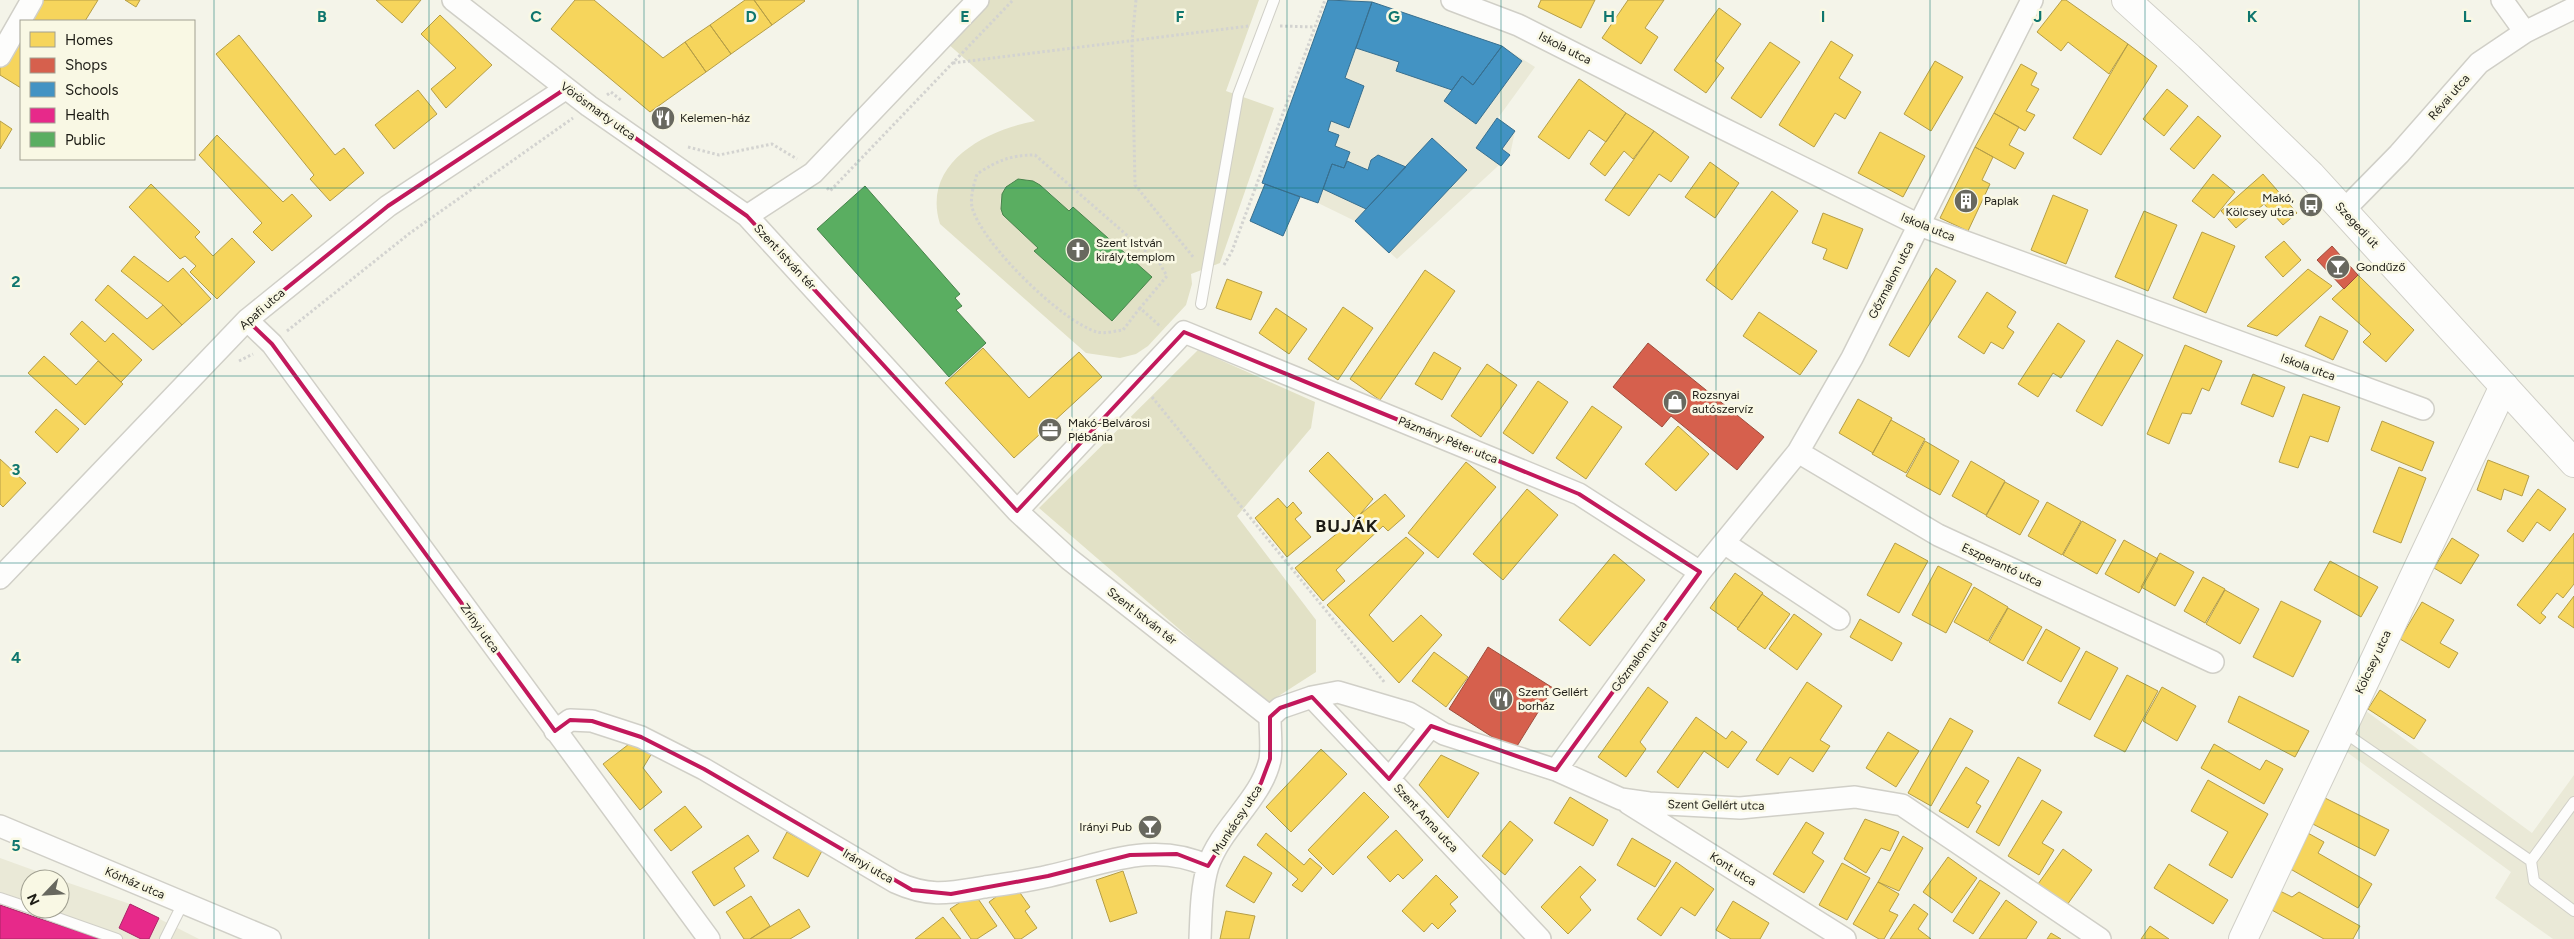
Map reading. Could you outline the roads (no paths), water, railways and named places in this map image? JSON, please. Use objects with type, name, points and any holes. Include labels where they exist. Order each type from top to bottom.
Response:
[{"type":"main road","name":"Szegedi út","points":[[2126,0],[2189,57],[2344,210],[2574,463]]},
{"type":"main road","name":"Kölcsey utca","points":[[2243,939],[2504,386]]},
{"type":"street","points":[[21,20],[32,0]]},
{"type":"street","name":"Vörösmarty utca","points":[[453,0],[565,89],[747,216]]},
{"type":"street","name":"Szent István tér","points":[[978,0],[813,173],[747,216],[1018,511],[1069,559],[1270,717]]},
{"type":"street","name":"Iskola utca","points":[[1452,0],[1518,25],[1726,131],[1919,225],[2423,409]]},
{"type":"street","name":"Gőzmalom utca","points":[[1556,770],[1700,572],[1798,452],[1852,358],[2032,0]]},
{"type":"street","points":[[2502,0],[2525,32]]},
{"type":"street","name":"Révai utca","points":[[2344,210],[2399,154],[2479,63],[2525,32],[2574,8]]},
{"type":"street","points":[[0,56],[20,21]]},
{"type":"street","name":"Apafi utca","points":[[0,578],[247,320],[388,206],[565,89]]},
{"type":"street","name":"Zrínyi utca","points":[[247,320],[278,352],[709,939]]},
{"type":"street","name":"Pázmány Péter utca","points":[[1018,511],[1180,336],[1579,494],[1700,572]]},
{"type":"street","name":"Eszperantó utca","points":[[1798,452],[1938,535],[2213,662]]},
{"type":"street","points":[[1724,543],[1839,619]]},
{"type":"street","name":"Szent Gellért utca","points":[[1312,697],[1338,692],[1409,713],[1444,734],[1556,770],[1621,799],[1649,803],[1740,808],[1855,796],[1902,805],[2100,939]]},
{"type":"street","points":[[1270,717],[1280,708],[1312,697]]},
{"type":"street","name":"Szent Anna utca","points":[[1312,697],[1389,779],[1529,935]]},
{"type":"street","name":"Munkácsy utca","points":[[1200,939],[1201,908],[1208,866],[1226,832],[1262,783],[1270,759],[1270,717]]},
{"type":"street","name":"Irányi utca","points":[[555,730],[570,720],[592,720],[641,737],[704,768],[895,882],[925,893],[951,894],[1048,876],[1130,855],[1177,854],[1208,866]]},
{"type":"street","points":[[1389,779],[1431,726]]},
{"type":"street","name":"Kont utca","points":[[1621,799],[1845,939]]},
{"type":"street","name":"Kórház utca","points":[[0,826],[270,939]]},
{"type":"lane","points":[[1201,304],[1238,95],[1274,0]]},
{"type":"lane","points":[[2341,730],[2531,861]]},
{"type":"lane","points":[[2574,802],[2531,861],[2534,882],[2574,911]]},
{"type":"lane","points":[[0,898],[20,905]]},
{"type":"lane","points":[[165,939],[183,903]]},
{"type":"lane","points":[[60,919],[117,939]]},
{"type":"place","name":"Kelemen-ház","points":[[663,118]]},
{"type":"place","name":"Paplak","points":[[1966,201]]},
{"type":"place","name":"Makó, Kölcsey utca","points":[[2311,205]]},
{"type":"place","name":"Szent István király templom","points":[[1078,250]]},
{"type":"place","name":"Gondűző","points":[[2338,267]]},
{"type":"place","name":"Rozsnyai autószervíz","points":[[1675,402]]},
{"type":"place","name":"Makó-Belvárosi Plébánia","points":[[1050,430]]},
{"type":"place","name":"Szent Gellért borház","points":[[1501,699]]},
{"type":"place","name":"Irányi Pub","points":[[1150,827]]},
{"type":"district","name":"BUJÁK","points":[[1347,526]]}]
